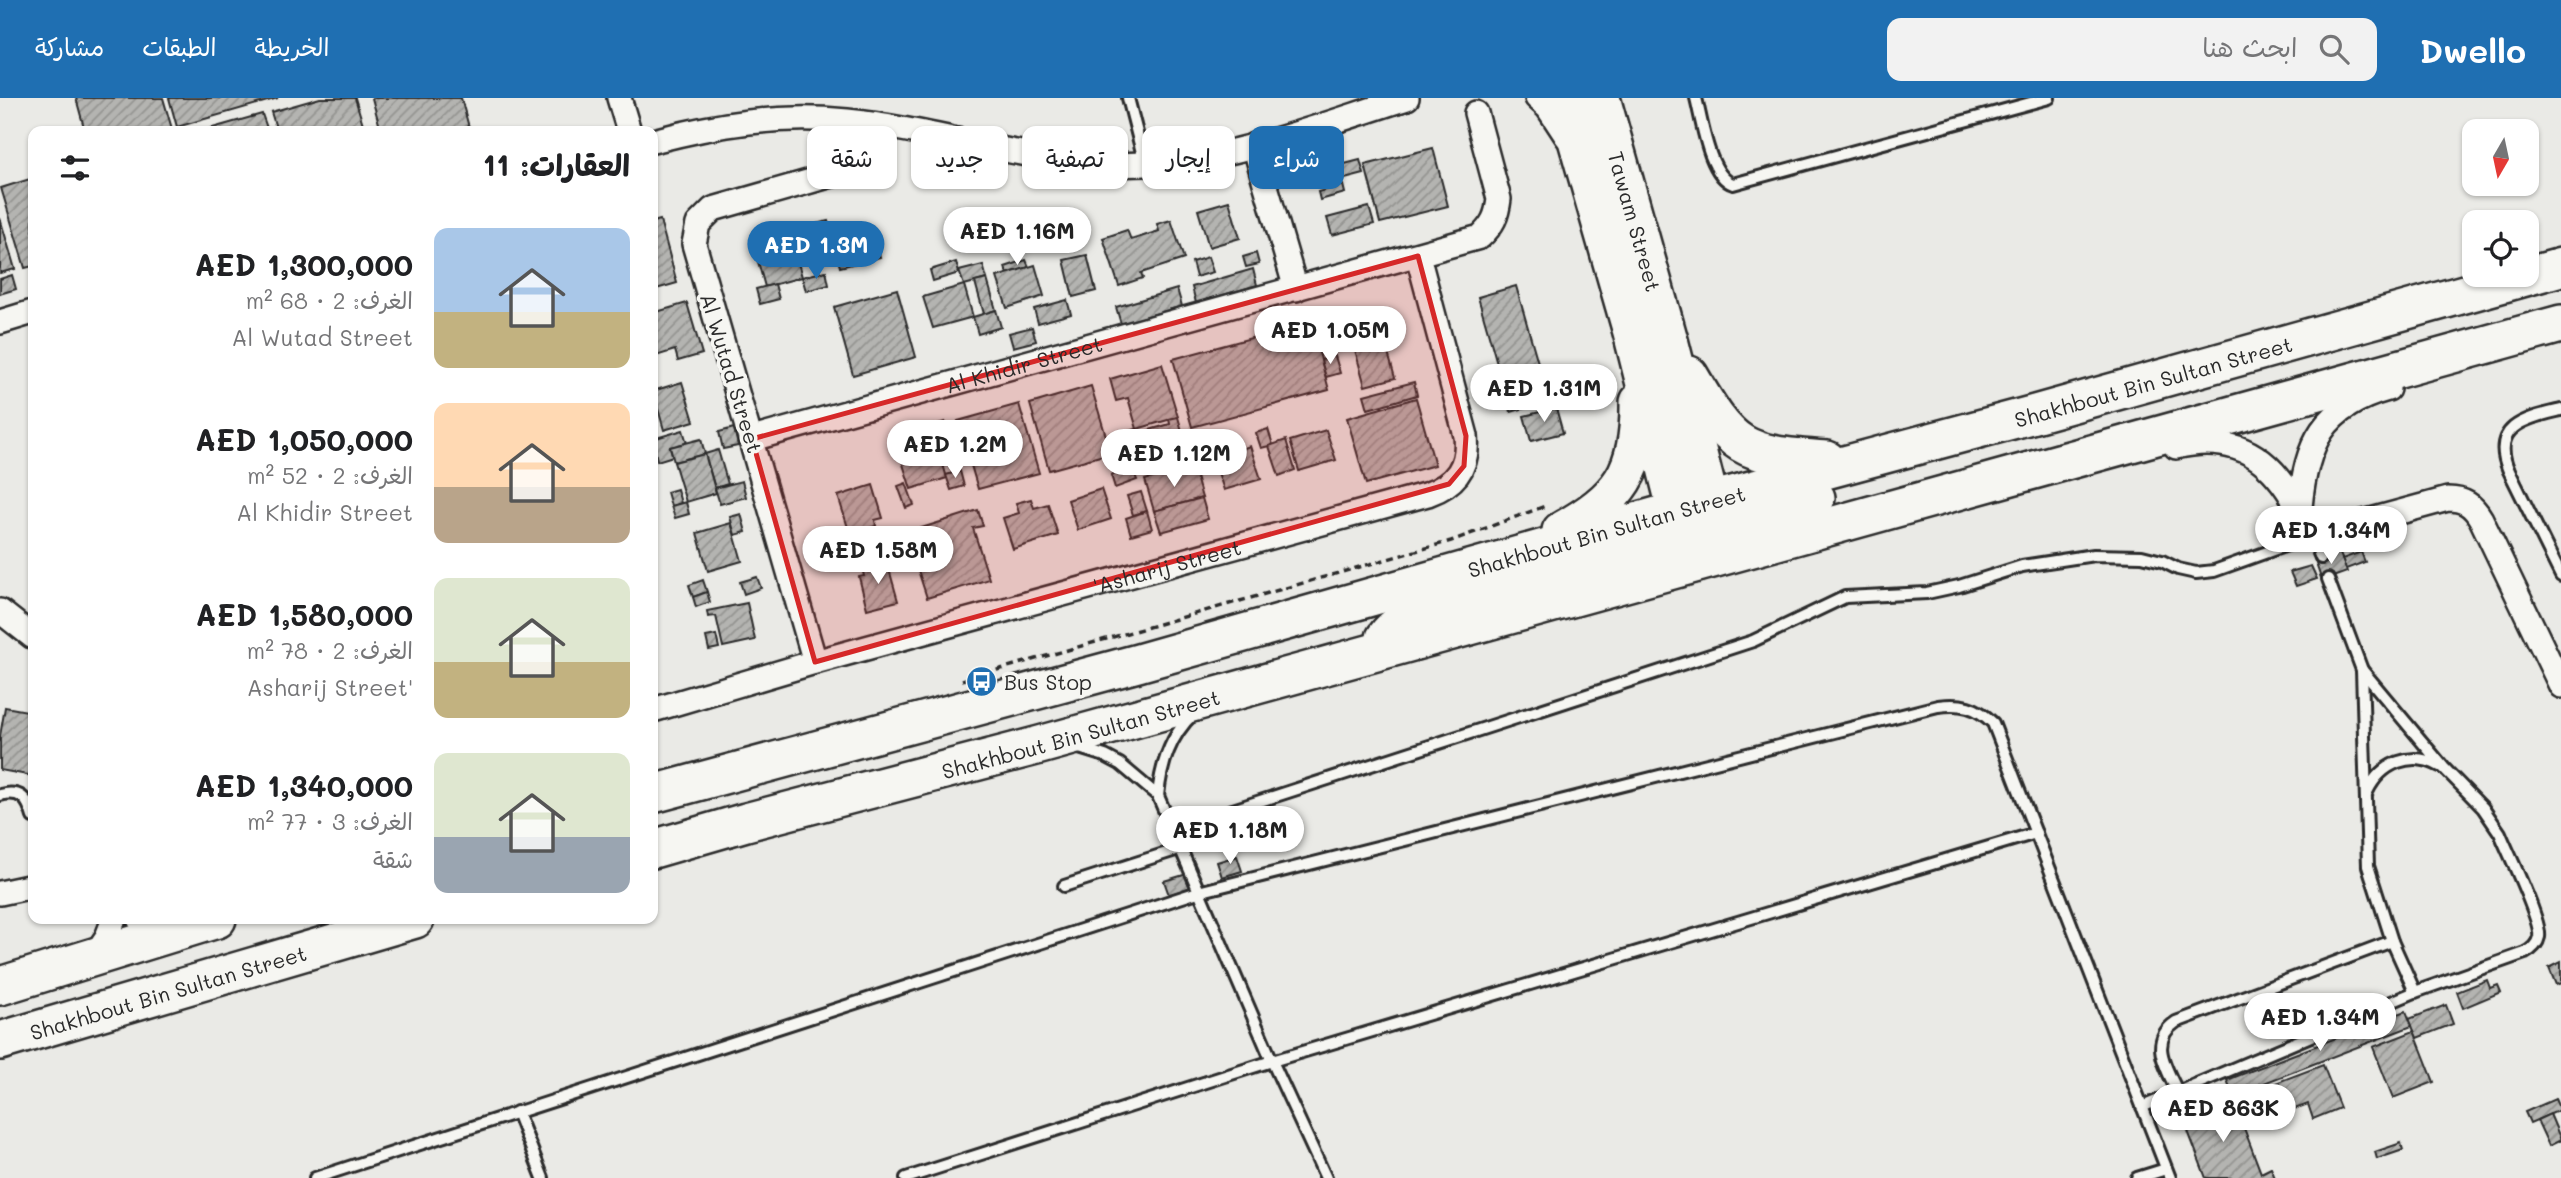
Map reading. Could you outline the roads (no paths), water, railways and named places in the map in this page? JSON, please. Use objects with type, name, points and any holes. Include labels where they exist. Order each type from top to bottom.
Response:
[{"type":"main road","name":"Tawam Street","points":[[1564,98],[1632,332]]},
{"type":"main road","name":"Tawam Street","points":[[1601,98],[1670,344]]},
{"type":"main road","name":"Shakhbout Bin Sultan Street","points":[[658,848],[1376,651],[1701,533],[1854,461],[2031,415],[2561,267]]},
{"type":"main road","name":"Shakhbout Bin Sultan Street","points":[[658,793],[1517,556],[1701,533],[2037,468],[2561,324]]},
{"type":"main road","points":[[1632,332],[1641,345],[1649,368],[1668,437],[1676,444],[1681,444],[1689,440],[1692,430]]},
{"type":"main road","points":[[1632,332],[1666,473],[1701,533]]},
{"type":"main road","points":[[1517,556],[1598,509],[1614,494],[1625,478],[1633,458],[1639,412],[1639,386],[1632,332]]},
{"type":"main road","points":[[1670,344],[1692,430],[1701,533]]},
{"type":"main road","points":[[1670,344],[1709,409],[1726,432],[1740,443],[1751,449],[1782,457],[1854,461]]},
{"type":"main road","points":[[1701,533],[1972,453],[2003,438],[2031,415]]},
{"type":"main road","points":[[0,986],[201,924]]},
{"type":"main road","name":"Shakhbout Bin Sultan Street","points":[[0,1041],[398,924]]},
{"type":"street","points":[[619,98],[627,126]]},
{"type":"street","points":[[1316,126],[1407,98]]},
{"type":"street","points":[[1537,98],[1548,108],[1581,158]]},
{"type":"street","name":"Al Khidir Street","points":[[752,439],[1480,237],[1491,227],[1498,214],[1499,199],[1476,113]]},
{"type":"street","points":[[658,140],[723,124],[754,120],[816,119],[878,125],[1058,158],[1142,164]]},
{"type":"street","name":"Al Wutad Street","points":[[807,182],[713,209],[704,215],[695,233],[697,254],[815,662]]},
{"type":"street","points":[[1267,189],[1296,289]]},
{"type":"street","name":"'Asharij Street","points":[[658,709],[815,662],[1428,494],[1449,484],[1464,466],[1467,456],[1466,436],[1418,256]]},
{"type":"street","points":[[0,322],[28,314]]},
{"type":"street","points":[[2300,507],[2302,482],[2309,458],[2333,415],[2370,394],[2472,365],[2524,334]]},
{"type":"street","points":[[2037,468],[2094,466],[2197,442],[2217,442],[2234,446],[2266,465],[2291,492],[2312,536],[2448,499],[2464,502],[2472,506],[2481,519],[2561,687]]},
{"type":"street","points":[[0,611],[28,633]]},
{"type":"street","points":[[0,893],[28,887]]},
{"type":"street","points":[[92,959],[112,924]]},
{"type":"street","points":[[156,924],[182,924]]},
{"type":"lane","points":[[1128,98],[1142,152]]},
{"type":"lane","points":[[1696,98],[1715,167],[1726,181],[1733,184],[2049,98]]},
{"type":"lane","points":[[2561,410],[2522,420],[2508,433],[2503,452],[2509,471],[2561,576]]},
{"type":"lane","points":[[1171,830],[1753,641],[1845,597],[1927,593],[2022,566],[2094,555],[2142,556],[2196,573],[2214,571],[2312,536],[2320,558]]},
{"type":"lane","points":[[2328,579],[2362,670],[2368,866],[2392,941],[2414,992]]},
{"type":"lane","points":[[2142,1107],[2414,992],[2525,953],[2537,944],[2539,936],[2536,919],[2500,834],[2483,808],[2444,768],[2362,670]]},
{"type":"lane","points":[[1158,796],[1163,763],[1177,733],[1187,719],[1215,696]]},
{"type":"lane","points":[[315,1178],[1198,892],[1937,706],[1954,704],[1970,706],[1993,723],[2168,1173],[2137,1178]]},
{"type":"lane","points":[[1040,745],[1073,747],[1105,756],[1133,773],[1158,796],[1272,1061],[1326,1178]]},
{"type":"lane","points":[[2366,794],[2380,771],[2405,759],[2432,761],[2444,768]]},
{"type":"lane","points":[[0,795],[10,792],[21,795],[28,802]]},
{"type":"lane","points":[[906,1178],[1272,1061],[2036,833]]},
{"type":"lane","points":[[1064,886],[1179,849]]},
{"type":"lane","points":[[2177,1091],[2160,1052],[2160,1043],[2169,1027],[2176,1022],[2392,941]]},
{"type":"lane","points":[[517,1112],[543,1178]]},
{"type":"place","name":"Bus Stop","points":[[981,681]]}]
